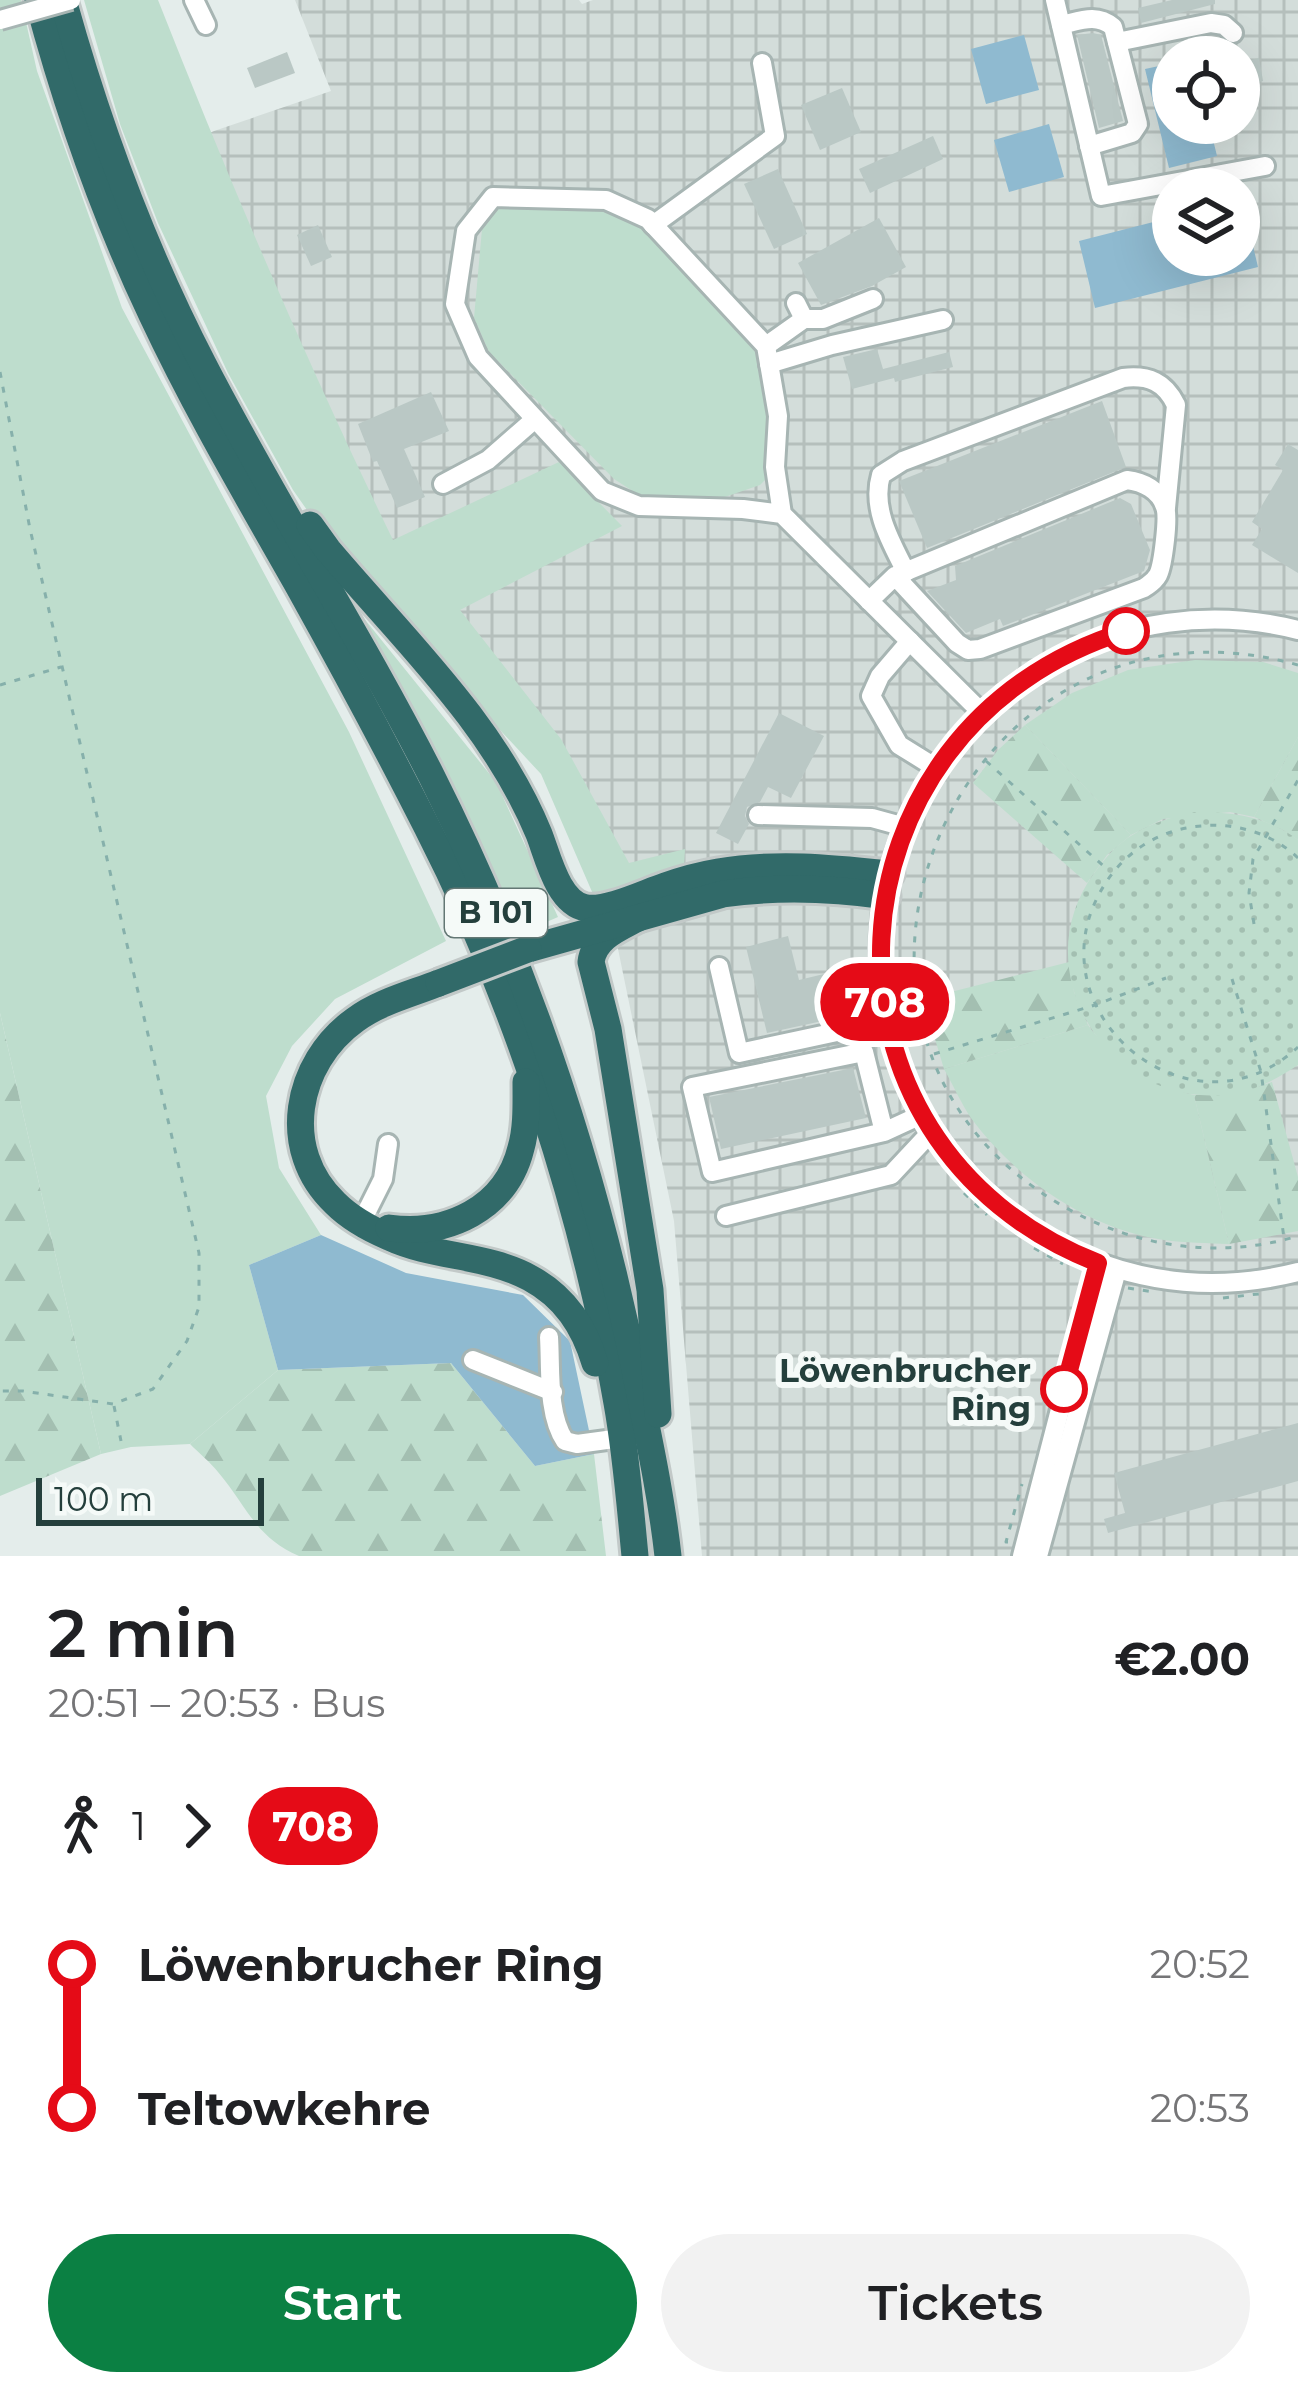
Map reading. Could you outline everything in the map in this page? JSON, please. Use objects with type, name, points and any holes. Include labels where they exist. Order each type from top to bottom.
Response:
[{"type":"highway","name":"B 101","points":[[38,0],[88,162],[152,315],[208,427],[428,829],[468,914],[526,1060],[605,1340],[620,1420],[635,1556]]},
{"type":"highway","name":"B 101","points":[[67,0],[89,89],[131,207],[205,368],[389,694],[469,853],[517,963],[559,1079],[606,1235],[668,1556]]},
{"type":"highway","points":[[205,368],[328,550],[497,752],[574,903],[589,908],[637,907],[755,890],[898,886]]},
{"type":"highway","points":[[628,1494],[590,1344],[572,1312],[553,1293],[510,1268],[411,1246],[361,1222],[335,1203],[309,1166],[300,1135],[304,1089],[319,1057],[355,1019],[637,907]]},
{"type":"highway","points":[[637,907],[600,941],[592,962],[608,1029],[650,1289],[662,1508]]},
{"type":"highway","points":[[361,1222],[395,1229],[435,1228],[475,1213],[491,1200],[505,1185],[520,1153],[526,1119],[526,1060]]},
{"type":"street","points":[[0,20],[67,0]]},
{"type":"street","points":[[194,0],[206,26]]},
{"type":"street","points":[[1054,0],[1101,196],[1265,166]]},
{"type":"street","points":[[1061,26],[1095,17],[1113,27],[1138,124],[1132,133],[1089,146]]},
{"type":"street","points":[[1117,42],[1211,23],[1224,25],[1232,33]]},
{"type":"street","points":[[653,225],[775,136],[762,63]]},
{"type":"street","points":[[782,514],[639,506],[602,491],[478,357],[455,304],[466,231],[493,197],[606,200],[648,219],[768,355],[778,416],[775,467],[782,514],[982,713]]},
{"type":"street","points":[[768,355],[800,311],[823,319],[873,299]]},
{"type":"street","points":[[768,355],[944,320]]},
{"type":"street","points":[[1141,376],[1170,392],[1177,425],[1162,565],[1156,579],[1144,588],[968,650],[900,574],[876,493],[881,475],[903,461],[1123,378],[1141,376]]},
{"type":"street","points":[[443,484],[488,460],[535,419]]},
{"type":"street","points":[[869,601],[900,574],[1127,479],[1143,482],[1166,508]]},
{"type":"street","points":[[1298,630],[1249,621],[1172,622],[1126,631],[1073,650],[1019,682],[982,713],[936,768],[905,826],[898,886],[881,953],[888,1021],[902,1070],[928,1122],[970,1178],[1002,1208],[1106,1273],[1218,1283],[1298,1272]]},
{"type":"street","points":[[910,641],[880,676],[871,696],[899,745],[936,768]]},
{"type":"street","points":[[758,815],[872,818],[905,826]]},
{"type":"street","points":[[719,967],[739,1053],[888,1021]]},
{"type":"street","points":[[841,992],[850,1029]]},
{"type":"street","points":[[884,1132],[864,1052],[692,1087],[712,1172],[928,1122]]},
{"type":"street","points":[[726,1216],[891,1175],[928,1122]]},
{"type":"street","points":[[361,1222],[383,1179],[388,1144]]},
{"type":"street","points":[[1022,1556],[1106,1273]]},
{"type":"street","points":[[1038,1556],[1106,1273]]},
{"type":"street","points":[[548,1337],[553,1391],[565,1442],[614,1439]]},
{"type":"street","points":[[473,1360],[553,1391]]},
{"type":"path","points":[[0,372],[30,529],[199,1253],[199,1307],[187,1341],[153,1389],[113,1404],[0,1391]]},
{"type":"path","points":[[1298,665],[1242,654],[1131,662],[1041,705],[1002,738],[946,818],[920,889],[914,941],[916,986],[933,1055],[961,1112],[1020,1177],[1098,1226],[1160,1244],[1253,1246],[1298,1236]]},
{"type":"path","points":[[0,685],[63,666]]},
{"type":"path","points":[[985,760],[1112,873]]},
{"type":"path","points":[[1254,924],[1249,878],[1253,859],[1298,780]]},
{"type":"path","points":[[1298,858],[1266,836],[1239,827],[1182,828],[1156,838],[1131,853],[1096,898],[1084,953],[1095,1005],[1114,1036],[1137,1058],[1166,1073],[1197,1081],[1229,1080],[1261,1072],[1298,1047]]},
{"type":"path","points":[[933,1055],[1166,978]]},
{"type":"path","points":[[1232,980],[1261,1072],[1285,1240]]},
{"type":"path","points":[[960,1188],[990,1216]]},
{"type":"path","points":[[1023,1241],[1135,1289]]},
{"type":"path","points":[[113,1404],[121,1441]]},
{"type":"shaded area","points":[[295,0],[579,0],[582,4],[593,0],[1298,0],[1298,1556],[702,1556],[674,1221],[611,915],[552,774],[412,621],[154,158],[214,131],[331,91]]},
{"type":"green space","points":[[0,0],[21,0],[37,71],[122,308],[349,732],[446,941],[335,999],[292,1046],[266,1096],[279,1168],[321,1235],[249,1265],[278,1370],[190,1444],[131,1447],[101,1454],[0,1013]]},
{"type":"green space","points":[[84,0],[158,0],[270,272],[393,540],[559,462],[622,526],[460,610],[561,739],[629,863],[685,849],[684,868],[596,901],[541,774],[368,588],[293,490],[228,373],[158,223],[120,124]]},
{"type":"green space","points":[[495,209],[609,210],[636,221],[756,349],[770,450],[768,477],[760,485],[725,497],[642,497],[614,479],[489,352],[474,318],[482,229]]},
{"type":"green space","points":[[358,611],[496,782],[558,917],[521,933],[463,804]]},
{"type":"green space","points":[[1195,660],[1263,662],[1298,673],[1298,737],[1254,817],[1230,812],[1163,819],[1131,835],[1025,725],[1072,693],[1128,670]]},
{"type":"green space","points":[[1025,725],[1131,835],[1107,855],[1087,883],[973,783]]},
{"type":"green space","points":[[1298,737],[1298,840],[1254,817]]},
{"type":"green space","points":[[1194,812],[1249,817],[1298,840],[1298,1065],[1249,1090],[1203,1095],[1161,1086],[1124,1065],[1095,1034],[1076,997],[1068,956],[1074,913],[1095,872],[1141,830]]},
{"type":"green space","points":[[1069,962],[1074,992],[1088,1025],[944,1069],[923,999]]},
{"type":"green space","points":[[0,1013],[101,1454],[0,1496]]},
{"type":"green space","points":[[1088,1025],[1135,1068],[1194,1095],[1229,1244],[1136,1234],[1056,1198],[989,1140],[944,1069]]},
{"type":"green space","points":[[1272,1082],[1298,1177],[1298,1231],[1229,1244],[1194,1095],[1234,1092]]},
{"type":"green space","points":[[451,1363],[535,1466],[594,1454],[606,1556],[299,1556],[262,1530],[190,1444],[278,1370]]},
{"type":"water","points":[[1024,35],[1039,90],[986,104],[971,49]]},
{"type":"water","points":[[1152,68],[1152,98],[1145,69]]},
{"type":"water","points":[[1049,124],[1064,177],[1009,192],[994,140]]},
{"type":"water","points":[[1163,144],[1214,144],[1217,156],[1169,168]]},
{"type":"water","points":[[1152,222],[1152,276],[1222,276],[1095,308],[1079,241]]},
{"type":"water","points":[[321,1235],[406,1273],[523,1295],[570,1341],[594,1454],[535,1466],[451,1363],[278,1370],[249,1265]]},
{"type":"building","points":[[1172,0],[1215,0],[1215,4],[1141,23],[1138,8]]},
{"type":"building","points":[[1077,35],[1101,35],[1123,121],[1099,128]]},
{"type":"building","points":[[287,52],[295,73],[255,88],[247,68]]},
{"type":"building","points":[[842,88],[861,132],[820,150],[801,105]]},
{"type":"building","points":[[933,136],[943,159],[870,193],[859,169]]},
{"type":"building","points":[[778,169],[807,234],[774,249],[744,184]]},
{"type":"building","points":[[879,218],[906,267],[821,305],[798,263]]},
{"type":"building","points":[[318,225],[332,257],[311,266],[297,235]]},
{"type":"building","points":[[877,349],[883,369],[949,352],[953,367],[852,389],[843,357]]},
{"type":"building","points":[[431,392],[449,431],[404,449],[425,497],[397,508],[358,424]]},
{"type":"building","points":[[1102,401],[1126,467],[927,548],[899,481]]},
{"type":"building","points":[[1288,444],[1298,450],[1298,573],[1252,545],[1262,529],[1252,522],[1283,470],[1275,465]]},
{"type":"building","points":[[1120,498],[1131,504],[1150,550],[1144,571],[1003,626],[1000,619],[966,633],[927,591],[956,580],[955,566]]},
{"type":"building","points":[[779,713],[824,736],[791,798],[768,787],[760,802],[747,807],[749,824],[738,844],[716,833]]},
{"type":"building","points":[[788,936],[799,980],[828,973],[831,982],[821,994],[827,1020],[767,1033],[746,947]]},
{"type":"building","points":[[853,1068],[866,1118],[721,1149],[709,1097]]},
{"type":"building","points":[[1298,1423],[1298,1481],[1108,1533],[1104,1519],[1125,1513],[1114,1473]]},
{"type":"bus line","name":"708","points":[[1064,1389],[1098,1263],[1018,1221],[970,1178],[933,1130],[902,1070],[888,1021],[881,969],[883,914],[895,857],[911,814],[927,782],[969,726],[1034,672],[1073,650],[1126,631]]},
{"type":"place","name":"Löwenbrucher Ring","points":[[1064,1389]]}]
